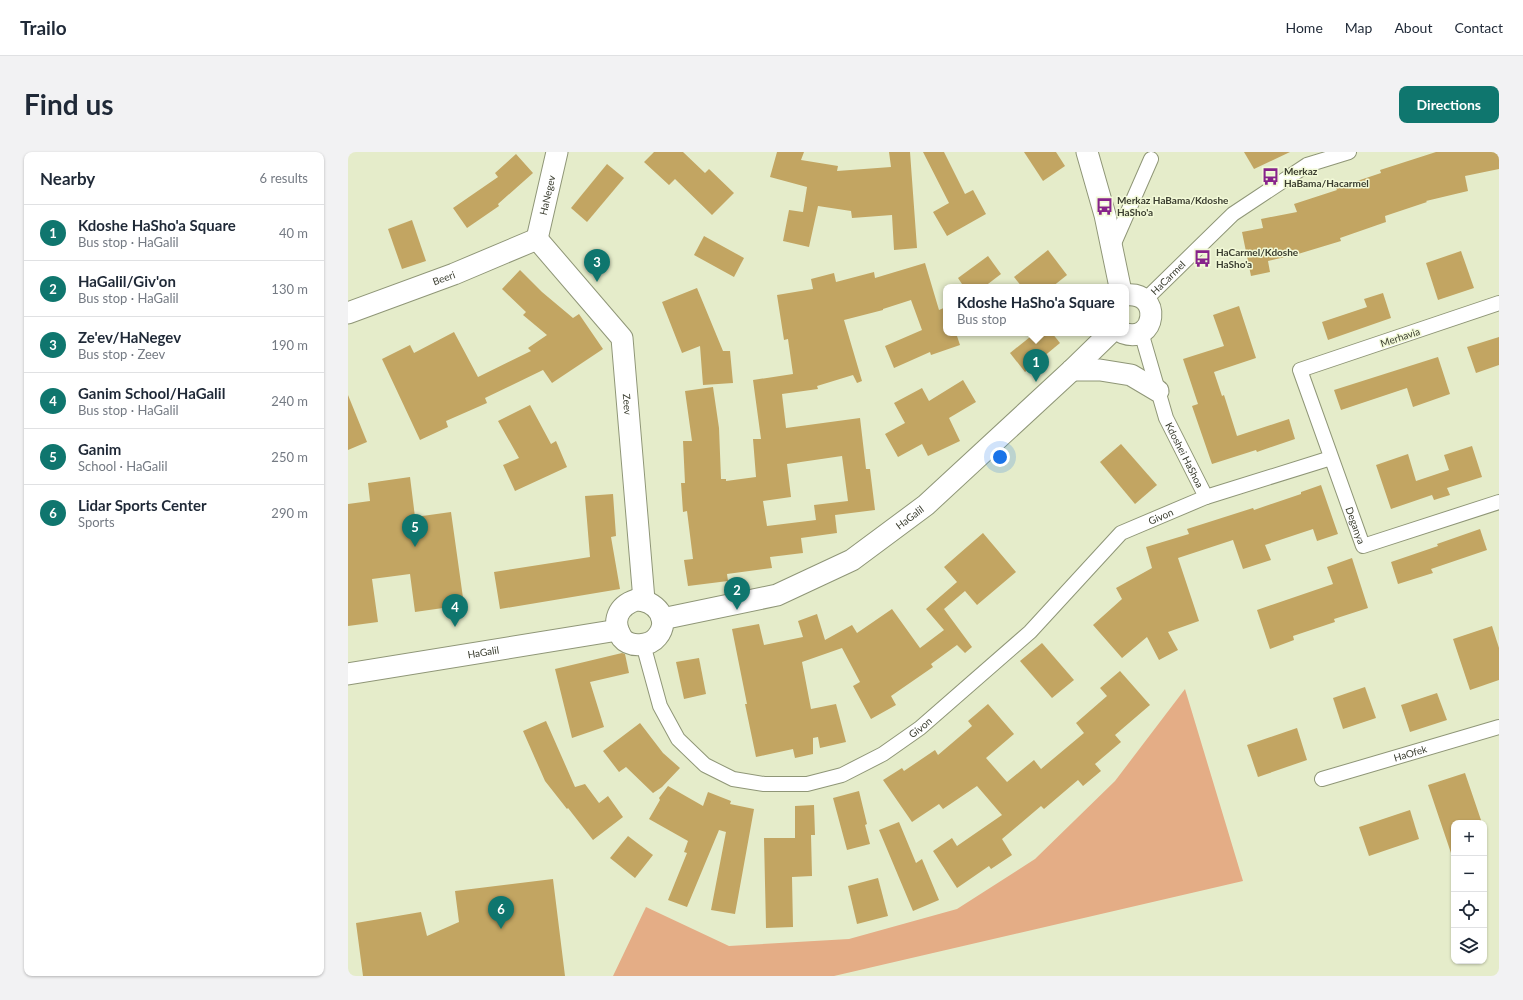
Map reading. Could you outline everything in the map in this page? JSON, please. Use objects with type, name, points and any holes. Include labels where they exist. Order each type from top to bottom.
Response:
[{"type":"street","name":"HaNegev","points":[[537,239],[557,152]]},
{"type":"street","points":[[1087,152],[1105,215],[1119,284]]},
{"type":"street","name":"HaCarmel","points":[[1136,298],[1233,214],[1307,165],[1349,152]]},
{"type":"street","points":[[1112,248],[1151,159]]},
{"type":"street","name":"Beeri","points":[[348,313],[454,274],[537,239]]},
{"type":"street","name":"Zeev","points":[[537,239],[622,338],[644,600]]},
{"type":"street","points":[[1132,333],[1146,328],[1150,322],[1151,315],[1150,308],[1136,298]]},
{"type":"street","name":"Merhavia","points":[[1300,370],[1499,304]]},
{"type":"street","name":"Kdoshei HaShoa","points":[[1132,333],[1158,391],[1166,418],[1206,497],[1331,458]]},
{"type":"street","name":"HaGalil","points":[[662,619],[777,595],[852,560],[926,506],[1107,336]]},
{"type":"street","points":[[1072,370],[1100,370],[1131,375],[1158,391]]},
{"type":"street","name":"Deganya","points":[[1300,370],[1363,546],[1499,502]]},
{"type":"street","name":"Givon","points":[[643,644],[660,706],[678,739],[705,765],[733,779],[764,784],[807,784],[842,774],[883,754],[920,728],[1030,632],[1121,533],[1206,497]]},
{"type":"street","points":[[636,600],[644,600],[655,606],[660,612],[662,619],[661,632],[656,638],[638,646],[630,644],[624,640],[617,624],[622,608],[628,603],[636,600]]},
{"type":"street","name":"HaGalil","points":[[348,661],[617,624]]},
{"type":"street","name":"HaGalil","points":[[348,674],[617,624]]},
{"type":"street","name":"HaOfek","points":[[1322,779],[1499,727]]},
{"type":"shaded area","points":[[1185,689],[1243,881],[834,976],[613,976],[646,907],[729,946],[849,939],[957,909],[1035,859],[1115,781]]},
{"type":"building","points":[[654,152],[683,152],[705,173],[709,169],[734,193],[712,215],[675,179],[669,185],[644,162]]},
{"type":"building","points":[[777,152],[804,152],[801,160],[838,166],[837,171],[891,167],[889,152],[910,152],[917,248],[894,250],[892,215],[852,218],[851,211],[818,206],[809,247],[783,241],[789,210],[803,212],[807,187],[770,177]]},
{"type":"building","points":[[923,152],[944,152],[965,194],[973,190],[986,214],[947,236],[933,212],[949,203]]},
{"type":"building","points":[[1024,152],[1056,152],[1065,166],[1043,181]]},
{"type":"building","points":[[1244,152],[1290,152],[1254,169]]},
{"type":"building","points":[[1436,152],[1499,152],[1499,169],[1465,176],[1468,191],[1426,201],[1427,202],[1385,216],[1386,222],[1340,238],[1341,241],[1268,261],[1270,272],[1251,276],[1242,232],[1263,228],[1261,219],[1297,212],[1294,204],[1337,190],[1336,188],[1381,173],[1380,170]]},
{"type":"building","points":[[516,154],[533,173],[498,204],[499,206],[467,228],[453,208],[498,177],[495,173]]},
{"type":"building","points":[[607,164],[624,178],[587,222],[571,208]]},
{"type":"building","points":[[412,220],[426,261],[402,269],[388,229]]},
{"type":"building","points":[[704,236],[744,258],[734,277],[694,255]]},
{"type":"building","points":[[1048,250],[1067,275],[1056,284],[1020,284],[1014,277]]},
{"type":"building","points":[[1461,251],[1474,288],[1438,300],[1426,263]]},
{"type":"building","points":[[988,256],[1001,274],[988,284],[962,284],[958,278]]},
{"type":"building","points":[[925,263],[939,310],[943,308],[943,336],[957,336],[960,345],[931,355],[930,352],[894,368],[885,346],[922,330],[911,300],[883,310],[844,320],[862,381],[857,383],[853,375],[817,386],[818,389],[782,394],[786,428],[860,418],[866,469],[870,469],[875,510],[835,515],[837,533],[801,538],[803,553],[770,557],[772,568],[727,574],[728,581],[688,586],[684,560],[693,559],[687,511],[683,512],[681,483],[685,483],[683,441],[692,441],[685,391],[713,387],[719,428],[721,479],[726,479],[726,481],[756,477],[753,439],[761,439],[753,380],[793,374],[788,339],[784,340],[777,295],[813,289],[811,279],[834,273],[836,282],[874,272],[875,278]],"holes":[[[842,456],[848,501],[814,505],[816,520],[767,526],[763,501],[791,497],[787,464]]]},
{"type":"building","points":[[520,270],[542,292],[573,318],[579,314],[603,349],[552,383],[543,370],[485,398],[487,403],[446,421],[448,427],[420,440],[382,359],[410,345],[414,353],[454,332],[478,377],[531,351],[528,348],[547,335],[523,315],[526,312],[502,289]]},
{"type":"building","points":[[697,288],[723,351],[730,351],[733,383],[703,385],[700,346],[682,353],[662,302]]},
{"type":"building","points":[[1383,293],[1391,318],[1328,340],[1322,322],[1367,307],[1364,299]]},
{"type":"building","points":[[1239,306],[1256,358],[1214,372],[1222,396],[1224,395],[1237,436],[1289,419],[1295,439],[1257,452],[1256,450],[1212,464],[1192,406],[1198,404],[1183,359],[1224,346],[1213,315]]},
{"type":"building","points":[[1031,336],[1054,336],[1060,343],[1025,372],[1010,353]]},
{"type":"building","points":[[1499,337],[1499,365],[1476,373],[1467,347]]},
{"type":"building","points":[[1438,357],[1450,394],[1413,407],[1407,388],[1341,410],[1334,390]]},
{"type":"building","points":[[963,380],[976,402],[949,418],[960,441],[928,456],[922,444],[898,457],[885,434],[905,423],[894,403],[922,388],[929,401]]},
{"type":"building","points":[[348,395],[367,442],[348,450]]},
{"type":"building","points":[[530,405],[551,444],[556,441],[567,467],[515,491],[503,465],[519,458],[498,421]]},
{"type":"building","points":[[1121,444],[1157,485],[1135,504],[1100,462]]},
{"type":"building","points":[[1472,446],[1482,477],[1447,488],[1450,495],[1434,500],[1432,495],[1391,509],[1376,465],[1408,454],[1416,481],[1449,470],[1444,455]]},
{"type":"building","points":[[410,477],[415,517],[451,512],[464,605],[415,612],[410,574],[372,579],[378,622],[348,626],[348,504],[370,501],[368,483]]},
{"type":"building","points":[[1321,485],[1338,534],[1317,541],[1313,529],[1265,545],[1271,560],[1243,569],[1233,540],[1178,558],[1199,621],[1168,632],[1178,650],[1159,660],[1147,637],[1122,658],[1093,625],[1122,599],[1116,588],[1152,568],[1146,547],[1189,534],[1187,529],[1253,508],[1254,510],[1301,494],[1301,492]]},
{"type":"building","points":[[613,494],[616,536],[611,537],[620,589],[500,609],[494,572],[590,557],[585,496]]},
{"type":"building","points":[[1480,529],[1487,550],[1431,569],[1433,573],[1398,584],[1391,562],[1438,546],[1437,544]]},
{"type":"building","points":[[983,533],[1016,572],[977,605],[965,591],[944,609],[972,647],[965,653],[957,645],[931,664],[933,667],[891,696],[896,705],[871,719],[853,686],[860,682],[842,648],[802,662],[811,709],[836,704],[846,742],[820,748],[818,737],[813,738],[813,754],[795,758],[793,749],[756,757],[732,629],[759,624],[764,645],[803,637],[798,621],[817,614],[825,640],[852,625],[857,633],[892,609],[920,648],[944,630],[926,609],[957,582],[944,567]]},
{"type":"building","points":[[1352,558],[1368,608],[1334,619],[1335,622],[1293,636],[1294,640],[1270,649],[1257,610],[1333,584],[1327,567]]},
{"type":"building","points":[[1492,626],[1499,648],[1499,680],[1470,690],[1453,639]]},
{"type":"building","points":[[1042,643],[1074,680],[1052,698],[1020,661]]},
{"type":"building","points":[[622,653],[625,654],[629,673],[590,682],[604,727],[572,738],[555,669]]},
{"type":"building","points":[[699,658],[706,694],[684,699],[676,662]]},
{"type":"building","points":[[1120,671],[1150,705],[1115,735],[1121,742],[1095,764],[1101,771],[1083,786],[1078,780],[1044,809],[1041,806],[1002,839],[1012,855],[991,869],[989,866],[957,888],[933,851],[952,838],[957,846],[1002,815],[977,786],[943,809],[939,804],[912,822],[883,780],[902,768],[904,771],[935,750],[938,755],[972,726],[968,721],[988,704],[1014,734],[986,758],[1007,782],[1034,760],[1041,769],[1084,733],[1076,723],[1107,696],[1100,688]]},
{"type":"building","points":[[1365,687],[1376,718],[1343,729],[1333,698]]},
{"type":"building","points":[[1437,693],[1447,720],[1410,732],[1401,705]]},
{"type":"building","points":[[546,721],[575,787],[585,784],[599,803],[608,796],[623,817],[593,840],[545,781],[523,731]]},
{"type":"building","points":[[640,723],[663,753],[680,768],[662,787],[653,793],[626,767],[619,772],[603,751]]},
{"type":"building","points":[[1297,728],[1307,760],[1258,777],[1247,745]]},
{"type":"building","points":[[1465,773],[1481,820],[1451,820],[1451,853],[1428,785]]},
{"type":"building","points":[[668,786],[703,806],[708,792],[731,801],[730,804],[754,809],[735,914],[711,910],[726,832],[719,830],[687,907],[668,900],[687,853],[684,852],[688,841],[649,819],[660,800],[659,798]]},
{"type":"building","points":[[859,791],[870,844],[847,850],[833,798]]},
{"type":"building","points":[[814,805],[815,835],[811,835],[812,876],[792,877],[793,927],[766,928],[764,838],[795,838],[795,806]]},
{"type":"building","points":[[1410,810],[1419,839],[1369,856],[1359,827]]},
{"type":"building","points":[[899,822],[916,863],[922,859],[939,900],[913,911],[879,830]]},
{"type":"building","points":[[628,836],[653,855],[635,878],[610,858]]},
{"type":"building","points":[[878,878],[888,916],[857,924],[848,886]]},
{"type":"building","points":[[553,879],[565,976],[363,976],[356,923],[421,912],[427,936],[459,922],[455,891]]},
{"type":"place","name":"Merkaz HaBama/Hacarmel","points":[[1271,177]]},
{"type":"place","name":"Merkaz HaBama/Kdoshe HaSho'a","points":[[1104,206]]},
{"type":"place","name":"HaCarmel/Kdoshe HaSho'a","points":[[1203,258]]},
{"type":"place","name":"Ze'ev/HaNegev","points":[[597,282]]},
{"type":"place","name":"Kdoshe HaSho'a Square","points":[[1036,382]]},
{"type":"place","name":"Ganim","points":[[415,547]]},
{"type":"place","name":"HaGalil/Giv'on","points":[[737,610]]},
{"type":"place","name":"Ganim School/HaGalil","points":[[455,627]]},
{"type":"place","name":"Lidar Sports Center","points":[[501,929]]}]
